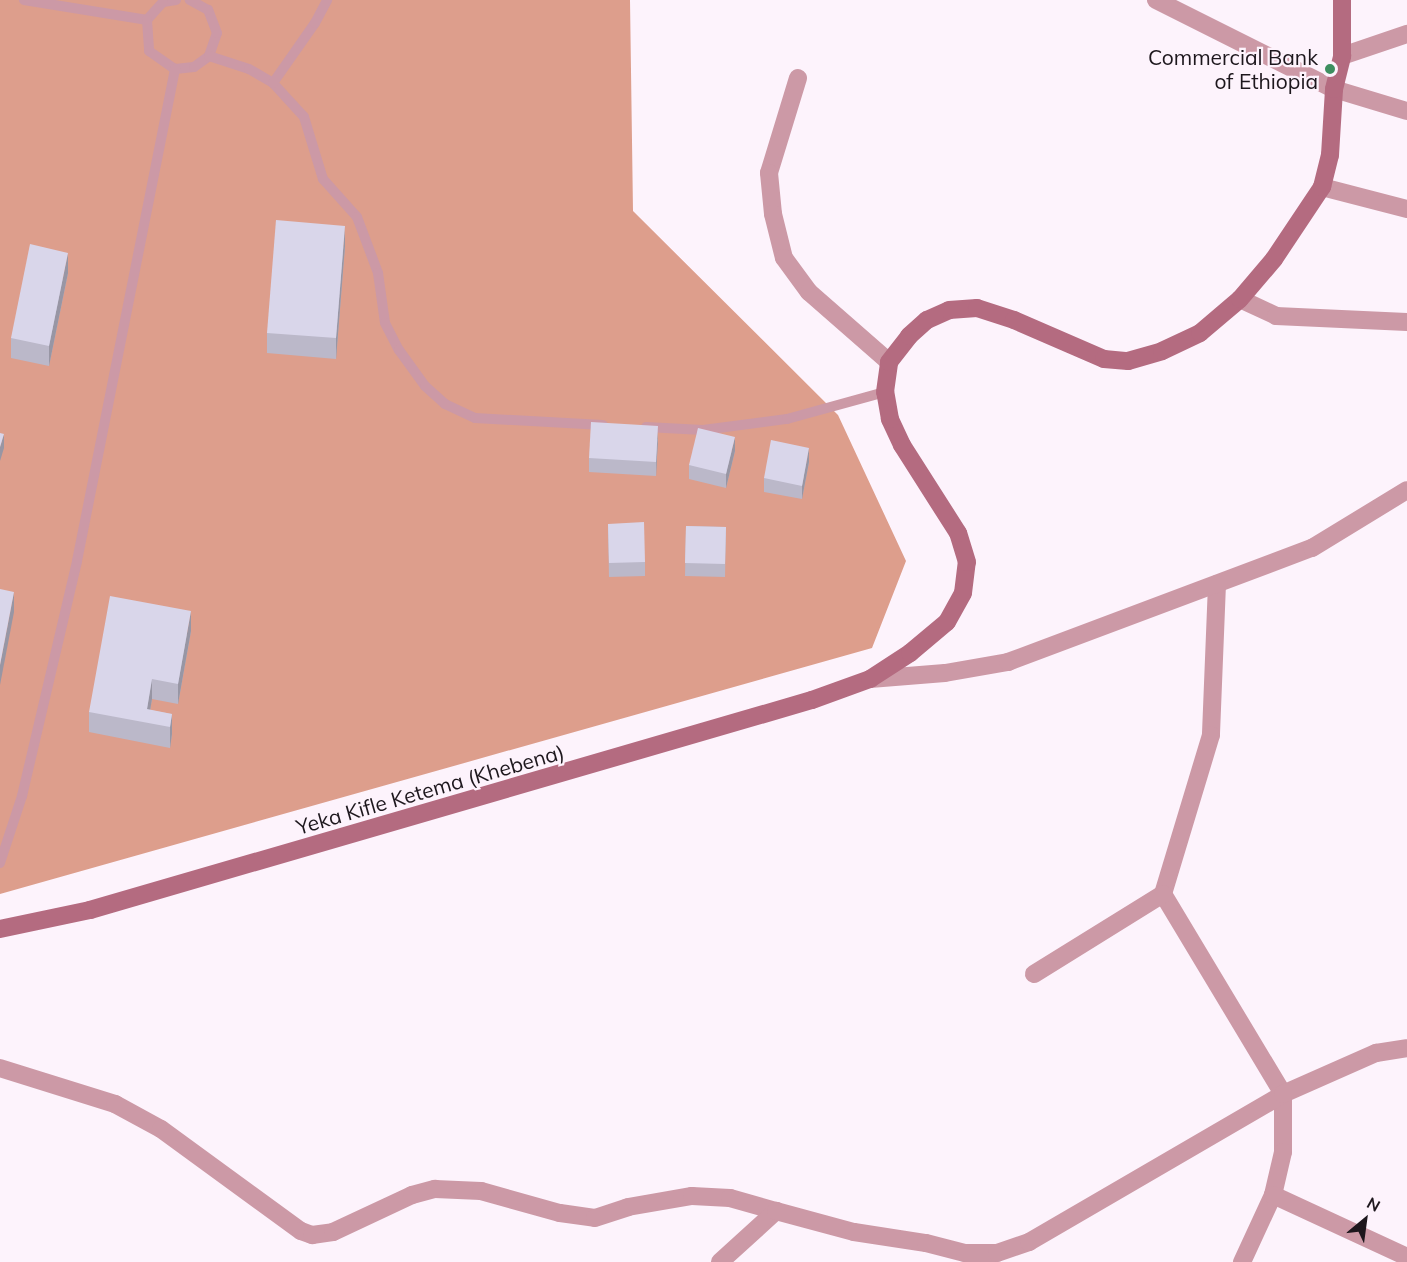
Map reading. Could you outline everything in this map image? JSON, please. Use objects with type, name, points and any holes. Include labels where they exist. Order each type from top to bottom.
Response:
[{"type":"main road","points":[[889,362],[909,336],[927,320],[949,310],[977,308],[1014,320],[1104,359],[1128,361],[1162,351],[1200,333],[1240,299],[1274,259],[1322,187],[1330,155],[1334,89],[1342,56],[1342,0]]},
{"type":"main road","name":"Yeka Kifle Ketema (Khebena)","points":[[0,929],[90,910],[377,829],[812,700],[870,679],[910,653],[947,622],[963,593],[967,562],[958,533],[902,445],[890,419],[885,392],[889,362]]},
{"type":"street","points":[[1156,0],[1334,89],[1407,111]]},
{"type":"street","points":[[1342,56],[1407,34]]},
{"type":"street","points":[[798,78],[769,172],[773,214],[784,258],[809,292],[889,362]]},
{"type":"street","points":[[1322,187],[1407,209]]},
{"type":"street","points":[[1240,299],[1276,316],[1407,322]]},
{"type":"street","points":[[870,679],[945,673],[1008,662],[1312,548],[1407,490]]},
{"type":"street","points":[[1034,974],[1163,894],[1211,735],[1217,584]]},
{"type":"street","points":[[1163,894],[1283,1094],[1283,1152],[1273,1195],[1242,1262]]},
{"type":"street","points":[[0,1068],[114,1104],[161,1129],[301,1230],[312,1235],[322,1236],[333,1232],[412,1196],[435,1189],[481,1191],[560,1213],[595,1218],[628,1207],[692,1196],[730,1198],[854,1232],[926,1243],[965,1254],[997,1253],[1029,1242],[1099,1199],[1283,1094],[1376,1053],[1407,1048]]},
{"type":"street","points":[[1273,1195],[1407,1257]]},
{"type":"street","points":[[720,1262],[776,1212]]},
{"type":"lane","points":[[24,0],[147,20]]},
{"type":"lane","points":[[176,0],[163,2],[147,20],[149,51],[175,69],[194,67],[209,56],[217,33],[208,10],[190,0]]},
{"type":"lane","points":[[273,83],[315,23],[327,0]]},
{"type":"lane","points":[[209,56],[249,69],[273,83],[304,117],[323,179],[357,217],[378,273],[385,323],[399,350],[424,386],[445,404],[475,418],[612,426]]},
{"type":"lane","points":[[0,863],[22,796],[77,561],[175,69]]},
{"type":"lane","points":[[635,427],[703,430],[787,419],[885,392]]},
{"type":"shaded area","points":[[0,0],[630,0],[633,211],[838,415],[906,561],[872,648],[0,894]]},
{"type":"building","points":[[276,220],[345,226],[336,338],[267,333]]},
{"type":"building","points":[[30,244],[68,253],[49,346],[11,338]]},
{"type":"building","points":[[591,422],[658,426],[656,462],[589,458]]},
{"type":"building","points":[[698,428],[735,437],[726,474],[689,465]]},
{"type":"building","points":[[0,433],[4,434],[0,447]]},
{"type":"building","points":[[771,440],[809,448],[802,486],[764,478]]},
{"type":"building","points":[[644,522],[645,562],[609,563],[608,524]]},
{"type":"building","points":[[686,526],[726,527],[725,564],[685,563]]},
{"type":"building","points":[[0,589],[14,592],[0,665]]},
{"type":"building","points":[[110,596],[191,611],[178,684],[152,679],[147,709],[172,714],[170,727],[89,712]]},
{"type":"place","name":"Commercial Bank of Ethiopia","points":[[1330,69]]}]
